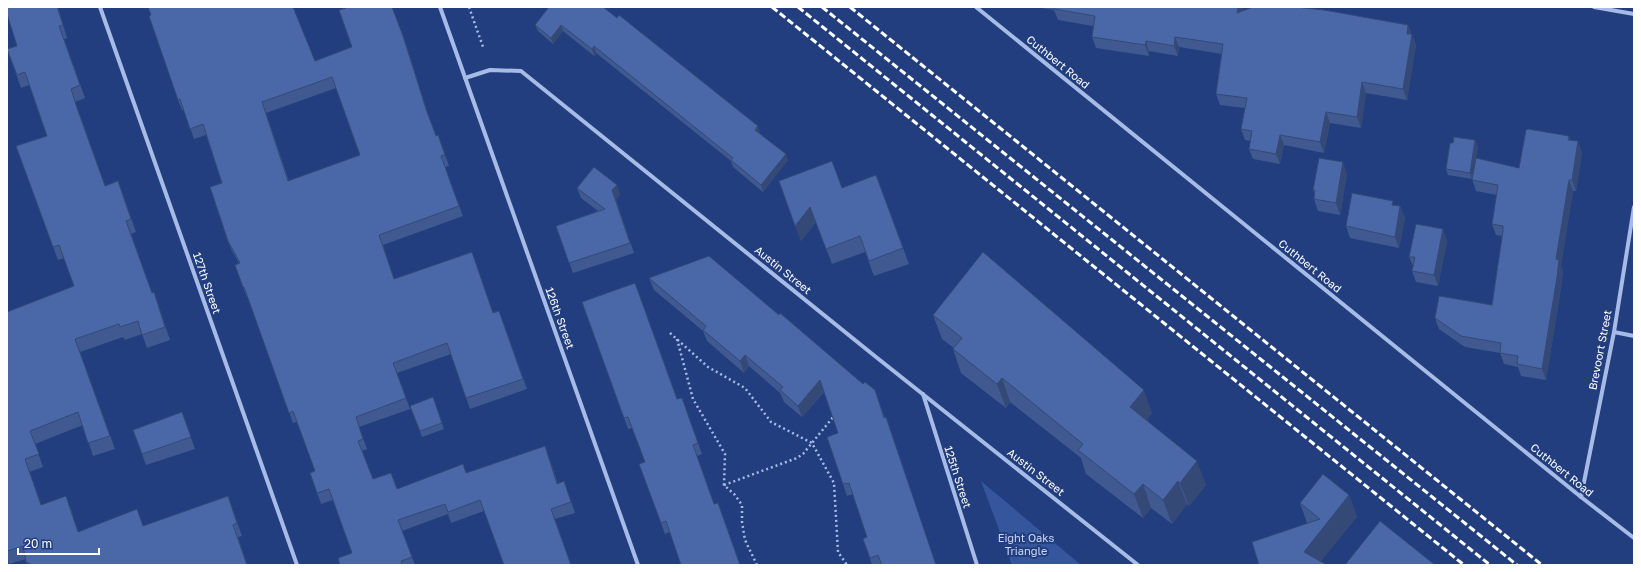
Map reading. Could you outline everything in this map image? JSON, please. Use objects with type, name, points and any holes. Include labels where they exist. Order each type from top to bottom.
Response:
[{"type":"street","name":"127th Street","points":[[100,7],[297,565]]},
{"type":"street","points":[[440,7],[465,78]]},
{"type":"street","name":"Cuthbert Road","points":[[976,7],[1581,497],[1634,538]]},
{"type":"street","points":[[1594,7],[1634,14]]},
{"type":"street","name":"Austin Street","points":[[465,78],[490,70],[521,71],[922,394],[1138,565]]},
{"type":"street","name":"126th Street","points":[[465,78],[638,565]]},
{"type":"street","name":"Brevoort Street","points":[[1581,497],[1614,332],[1634,207]]},
{"type":"street","points":[[1614,332],[1634,336]]},
{"type":"street","name":"125th Street","points":[[922,394],[977,565]]},
{"type":"path","points":[[469,7],[483,48]]},
{"type":"path","points":[[670,333],[708,367],[745,388],[772,422],[812,443],[834,483],[838,552],[847,565]]},
{"type":"path","points":[[677,339],[693,399],[725,454],[724,485],[735,495],[742,505],[742,522],[745,540],[757,565]]},
{"type":"path","points":[[724,485],[797,458],[803,454],[837,413]]},
{"type":"green space","name":"Eight Oaks Triangle","points":[[981,481],[1081,565],[1012,565]]},
{"type":"building","points":[[7,7],[57,7],[63,25],[59,26],[80,85],[71,89],[77,108],[105,186],[118,181],[131,219],[126,221],[152,293],[154,292],[165,327],[142,335],[138,321],[120,327],[119,324],[75,339],[110,436],[88,443],[78,412],[30,431],[39,454],[25,459],[41,505],[66,496],[78,532],[137,509],[143,526],[228,496],[237,523],[233,525],[247,565],[33,565],[26,562],[23,546],[7,551],[7,312],[74,286],[59,245],[53,247],[16,146],[47,136],[25,72],[17,75],[7,49],[17,46],[7,14]]},
{"type":"building","points":[[148,7],[293,7],[315,61],[352,47],[339,10],[346,8],[345,7],[392,7],[403,36],[426,109],[445,155],[441,156],[459,206],[379,235],[394,279],[472,252],[493,313],[499,311],[523,379],[466,398],[447,343],[393,363],[406,398],[356,417],[363,439],[358,441],[373,479],[391,473],[397,489],[463,464],[466,473],[545,446],[557,484],[564,481],[571,502],[551,509],[571,565],[504,565],[480,500],[448,512],[445,504],[398,520],[412,557],[401,561],[402,565],[340,565],[338,558],[352,553],[329,489],[317,493],[310,473],[315,471],[293,411],[289,413],[235,265],[240,263],[228,241],[210,187],[222,183],[203,124],[190,129],[180,99],[178,100],[149,16],[151,15]],"holes":[[[332,77],[360,155],[288,181],[262,102]]]},
{"type":"building","points":[[549,7],[603,7],[617,18],[619,15],[758,126],[755,130],[786,154],[761,185],[731,160],[733,158],[594,46],[592,49],[561,25],[551,38],[535,25]]},
{"type":"building","points":[[1054,7],[1238,7],[1237,13],[1253,7],[1295,7],[1324,10],[1408,25],[1407,34],[1412,34],[1403,89],[1362,82],[1357,117],[1326,112],[1320,142],[1280,135],[1276,154],[1249,149],[1252,131],[1241,129],[1247,98],[1216,94],[1223,44],[1175,37],[1174,46],[1146,41],[1145,45],[1092,37],[1095,16],[1054,9]]},
{"type":"building","points":[[1528,129],[1569,136],[1568,140],[1578,141],[1572,180],[1569,180],[1556,259],[1559,260],[1557,277],[1542,369],[1517,364],[1518,356],[1500,353],[1501,343],[1461,336],[1435,318],[1439,296],[1492,305],[1503,226],[1492,224],[1498,185],[1472,180],[1476,158],[1519,168],[1526,130]]},
{"type":"building","points":[[1454,137],[1475,140],[1470,173],[1446,169],[1450,143],[1453,143]]},
{"type":"building","points":[[1319,158],[1343,162],[1336,203],[1314,199],[1315,190],[1313,190]]},
{"type":"building","points":[[832,161],[842,188],[876,175],[903,248],[869,261],[860,236],[826,249],[810,207],[795,226],[779,181]]},
{"type":"building","points":[[594,167],[617,185],[612,190],[630,243],[569,263],[556,226],[605,209],[577,188]]},
{"type":"building","points":[[1352,193],[1393,201],[1392,205],[1400,206],[1395,237],[1346,226]]},
{"type":"building","points":[[1416,224],[1443,229],[1434,275],[1412,271],[1415,257],[1409,257]]},
{"type":"building","points":[[983,252],[1144,390],[1130,407],[1197,461],[1180,483],[1178,481],[1163,500],[1143,484],[1134,494],[1078,450],[1083,444],[1002,378],[997,384],[953,349],[962,338],[933,315]]},
{"type":"building","points":[[709,256],[779,315],[780,313],[863,384],[865,382],[875,390],[884,418],[886,417],[936,565],[882,565],[878,555],[870,558],[863,539],[867,537],[849,483],[843,484],[827,437],[838,433],[820,380],[798,406],[780,390],[783,387],[745,355],[740,361],[703,330],[706,326],[649,278]]},
{"type":"building","points":[[635,283],[677,399],[682,398],[698,443],[693,445],[714,504],[718,503],[740,565],[681,565],[666,521],[661,523],[639,464],[645,462],[628,417],[624,418],[582,302]]},
{"type":"building","points":[[433,397],[442,423],[420,431],[410,406]]},
{"type":"building","points":[[182,412],[191,437],[142,454],[133,430]]},
{"type":"building","points":[[1323,474],[1349,495],[1304,552],[1327,565],[1259,565],[1252,542],[1320,519],[1300,503]]},
{"type":"building","points":[[1380,521],[1435,565],[1345,565]]},
{"type":"railway","points":[[772,7],[1464,565]]},
{"type":"railway","points":[[798,7],[1490,565]]},
{"type":"railway","points":[[822,7],[1517,565]]},
{"type":"railway","points":[[850,7],[1542,565]]}]
